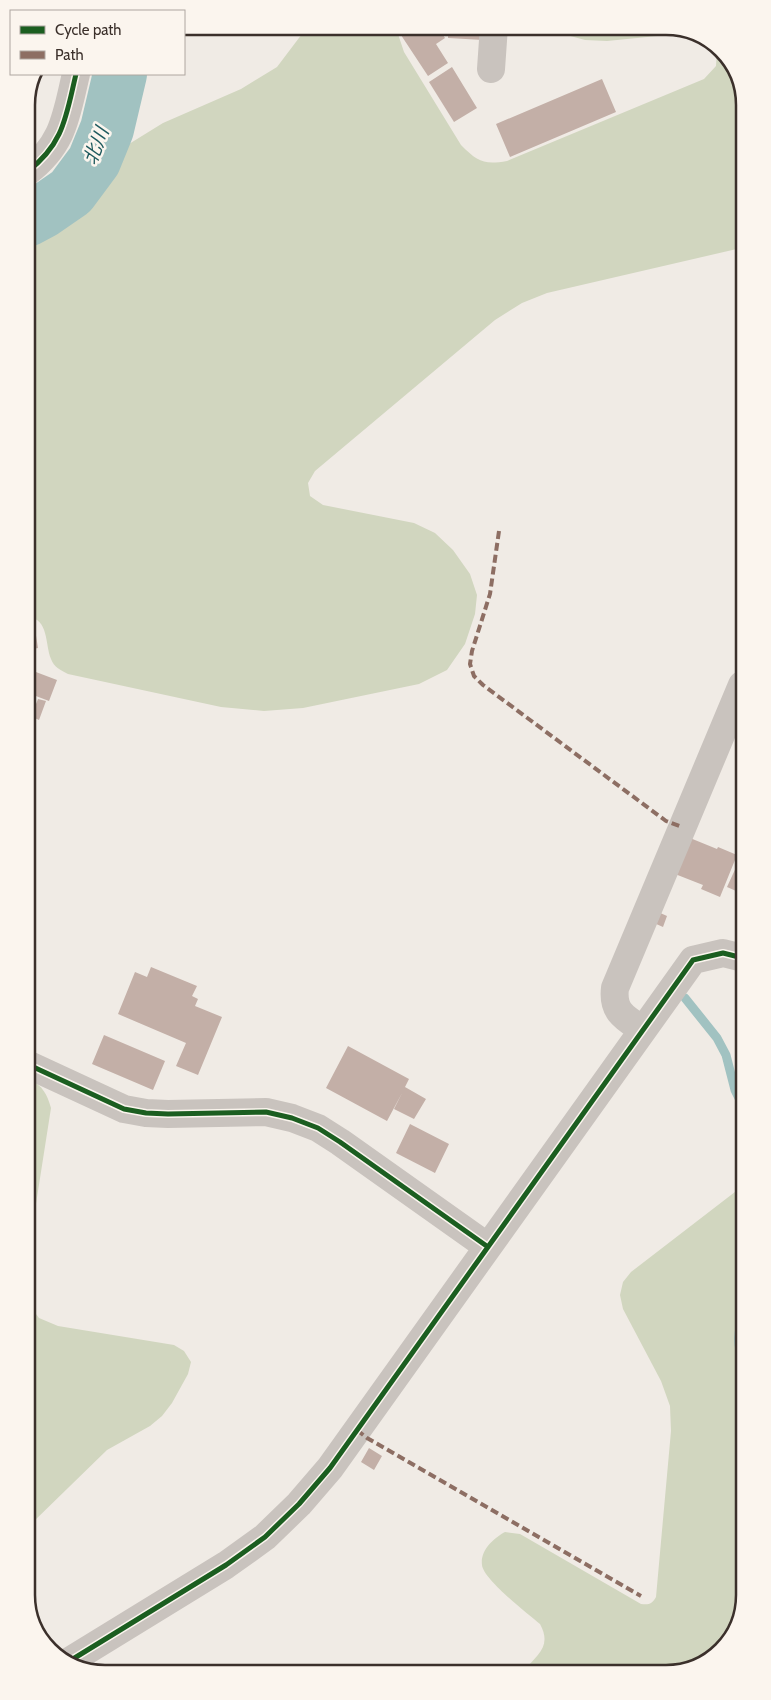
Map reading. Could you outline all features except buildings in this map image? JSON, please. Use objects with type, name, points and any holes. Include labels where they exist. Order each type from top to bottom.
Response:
[{"type":"street","points":[[492,69],[494,35]]},
{"type":"street","points":[[35,166],[57,141],[66,116],[76,75]]},
{"type":"street","points":[[643,1030],[624,1017],[617,1009],[614,998],[615,988],[736,700]]},
{"type":"street","points":[[74,1658],[226,1565],[264,1537],[299,1504],[330,1468],[693,960],[723,953],[736,956]]},
{"type":"street","points":[[35,1068],[124,1109],[146,1113],[266,1112],[292,1118],[318,1128],[488,1247]]},
{"type":"green space","points":[[301,35],[398,35],[404,52],[461,145],[477,159],[492,163],[507,161],[704,79],[716,66],[717,57],[722,62],[729,74],[735,91],[736,249],[547,293],[522,303],[495,320],[315,471],[308,483],[310,496],[323,505],[414,523],[435,533],[453,550],[470,574],[477,595],[475,614],[465,644],[447,670],[419,684],[303,708],[264,711],[221,707],[68,674],[52,662],[43,627],[35,619],[35,229],[79,200],[98,175],[129,144],[163,123],[241,89],[277,67]]},
{"type":"green space","points":[[567,35],[667,35],[607,41],[585,40]]},
{"type":"green space","points":[[35,1083],[44,1091],[51,1108],[35,1210]]},
{"type":"green space","points":[[736,1191],[735,1609],[729,1626],[709,1651],[688,1661],[666,1665],[529,1665],[542,1650],[544,1644],[545,1638],[540,1624],[490,1579],[482,1565],[485,1550],[492,1541],[505,1532],[520,1534],[641,1604],[650,1604],[656,1597],[671,1431],[670,1406],[661,1381],[623,1309],[620,1295],[623,1282],[631,1272]]},
{"type":"green space","points":[[35,1313],[39,1318],[58,1326],[174,1345],[184,1351],[191,1362],[188,1374],[172,1403],[162,1416],[150,1426],[107,1450],[35,1520]]},
{"type":"waterway","name":"北川","points":[[35,216],[71,192],[94,161],[107,129],[120,75]]},
{"type":"waterway","points":[[685,998],[717,1038],[726,1055],[736,1092]]},
{"type":"marked path","points":[[499,531],[490,594],[472,651],[470,664],[474,676],[483,685],[666,821],[682,827]]},
{"type":"marked path","points":[[357,1430],[367,1438],[641,1596]]},
{"type":"cycle path","points":[[35,165],[49,151],[62,128],[76,75]]},
{"type":"cycle path","points":[[74,1658],[226,1565],[265,1537],[299,1504],[330,1468],[693,960],[723,953],[736,956]]},
{"type":"cycle path","points":[[35,1068],[124,1109],[168,1114],[266,1112],[292,1118],[318,1128],[488,1247]]}]
